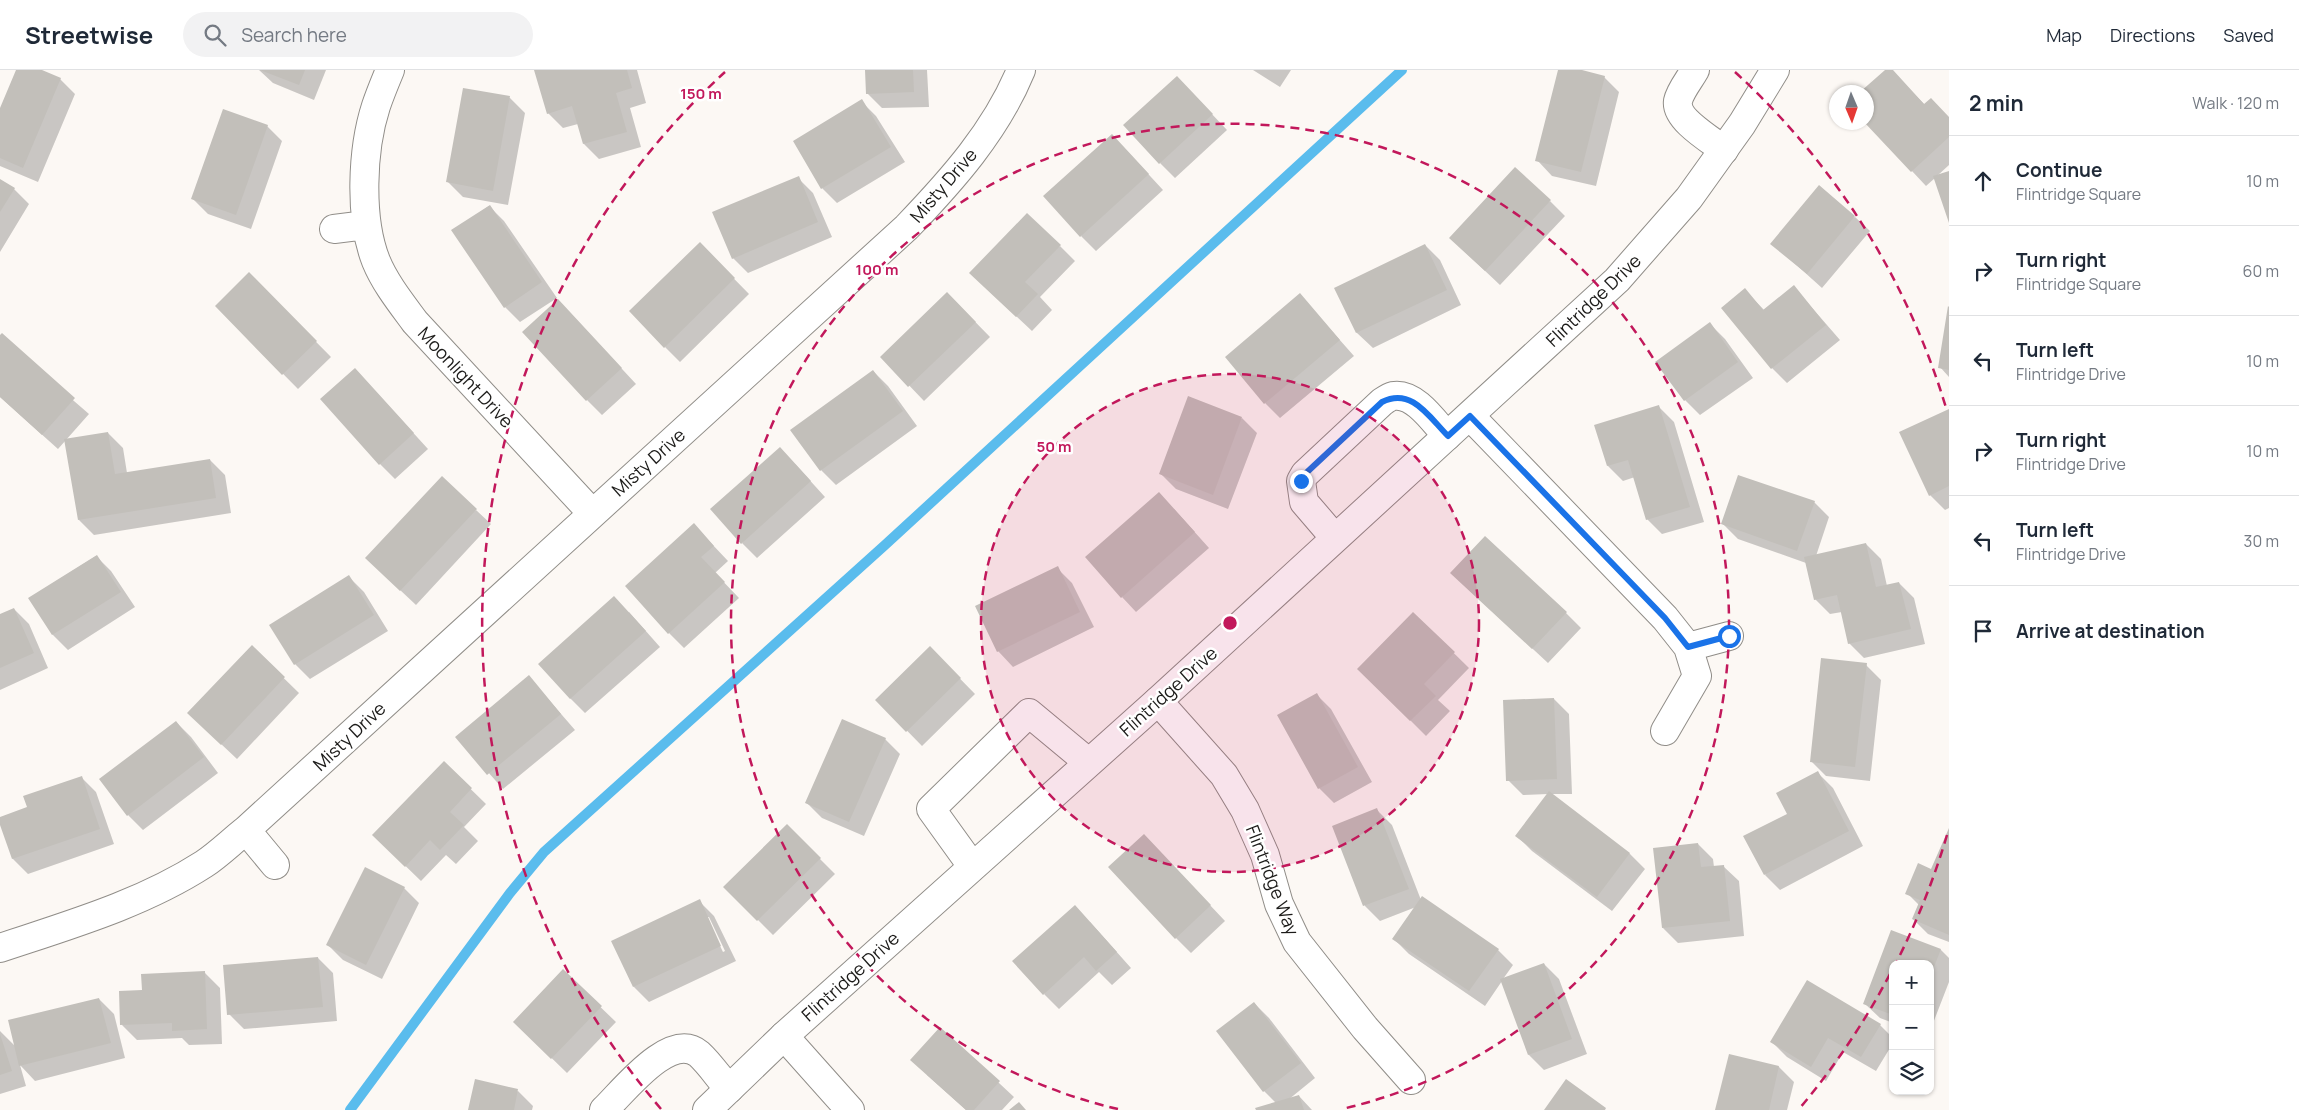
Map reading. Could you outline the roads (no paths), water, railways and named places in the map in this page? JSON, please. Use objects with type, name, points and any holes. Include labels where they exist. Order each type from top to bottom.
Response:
[{"type":"street","name":"Moonlight Drive","points":[[390,70],[376,107],[366,157],[366,225],[376,261],[392,291],[415,322],[592,514]]},
{"type":"street","name":"Misty Drive","points":[[0,948],[128,903],[170,884],[206,863],[246,830],[907,227],[949,183],[990,131],[1021,70]]},
{"type":"street","points":[[1695,70],[1678,100],[1679,110],[1688,122],[1724,150]]},
{"type":"street","name":"Flintridge Drive","points":[[707,1110],[784,1036],[1158,701],[1334,537],[1470,416],[1616,280],[1688,198],[1724,150],[1775,70]]},
{"type":"street","points":[[334,229],[366,225]]},
{"type":"street","points":[[1334,537],[1304,502],[1301,481],[1305,474],[1382,402],[1393,396],[1404,397],[1414,402],[1448,436]]},
{"type":"street","points":[[1470,416],[1665,618],[1688,647],[1697,676],[1665,731]]},
{"type":"street","points":[[1688,647],[1729,636]]},
{"type":"street","name":"Flintridge Way","points":[[1158,701],[1224,774],[1245,810],[1265,855],[1279,904],[1297,942],[1365,1028],[1411,1080]]},
{"type":"street","points":[[972,866],[931,809],[1029,713],[1088,762]]},
{"type":"street","points":[[246,830],[275,865]]},
{"type":"street","points":[[784,1036],[850,1110]]},
{"type":"street","points":[[604,1110],[659,1056],[671,1050],[683,1049],[698,1053],[729,1089]]},
{"type":"waterway","points":[[350,1110],[510,893],[544,852],[885,545],[1402,70]]}]
